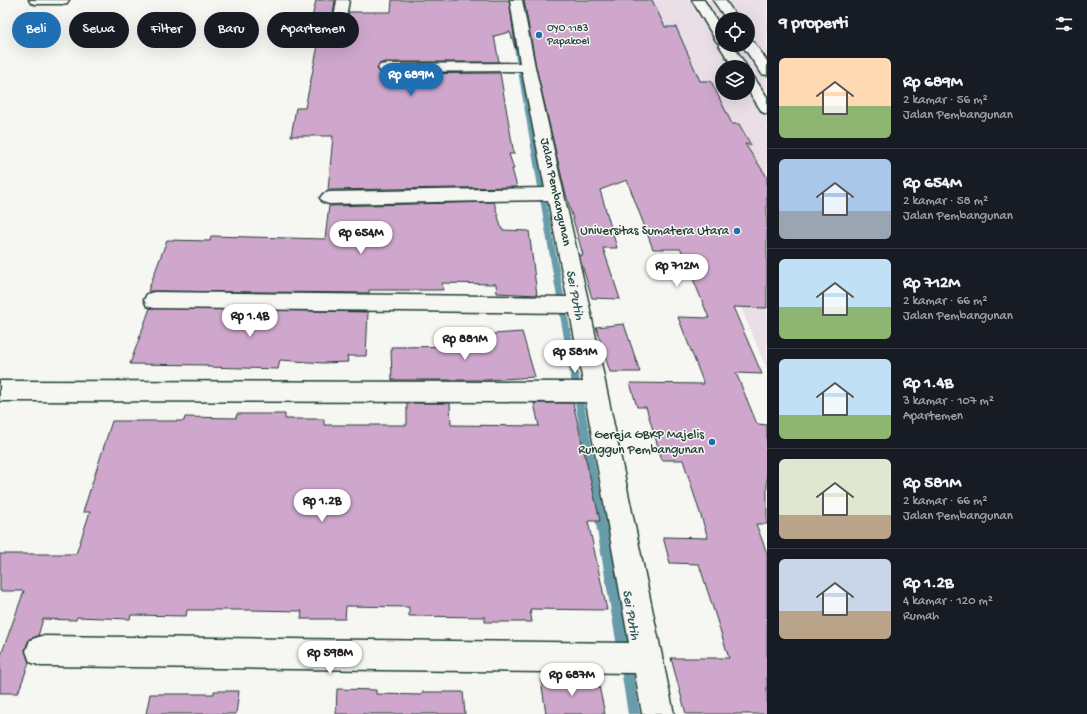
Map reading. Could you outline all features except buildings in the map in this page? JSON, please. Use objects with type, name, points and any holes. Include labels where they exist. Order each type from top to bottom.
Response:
[{"type":"street","points":[[35,0],[63,0]]},
{"type":"street","points":[[341,12],[343,0]]},
{"type":"street","name":"Jalan Pembangunan","points":[[516,0],[523,67],[570,305],[582,392],[633,658],[658,714]]},
{"type":"street","points":[[698,0],[715,28]]},
{"type":"street","points":[[719,0],[727,12]]},
{"type":"street","points":[[754,52],[767,71]]},
{"type":"street","points":[[385,68],[523,67]]},
{"type":"street","points":[[755,91],[767,109]]},
{"type":"street","points":[[329,198],[548,195]]},
{"type":"street","points":[[154,300],[570,305]]},
{"type":"street","points":[[0,391],[582,392]]},
{"type":"street","points":[[41,651],[633,658]]},
{"type":"shaded area","name":"Universitas Sumatera Utara","points":[[609,0],[767,0],[767,369]]},
{"type":"waterway","name":"Sei Putih","points":[[514,37],[624,652]]},
{"type":"waterway","name":"Sei Putih","points":[[626,664],[634,714]]},
{"type":"place","name":"OYO 1183 Papakoel","points":[[539,35]]},
{"type":"place","name":"Universitas Sumatera Utara","points":[[737,231]]},
{"type":"place","name":"Gereja GBKP Majelis Runggun Pembangunan","points":[[712,442]]}]
